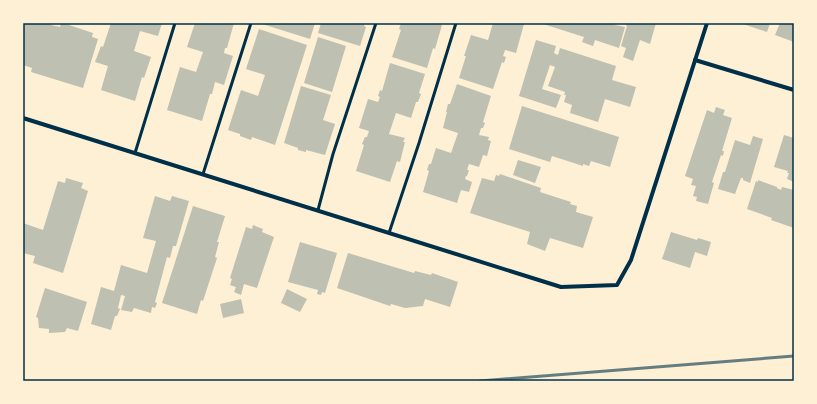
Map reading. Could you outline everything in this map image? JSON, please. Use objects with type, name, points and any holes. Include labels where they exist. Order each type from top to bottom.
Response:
[{"type":"street","points":[[23,118],[561,287],[617,284],[631,260],[707,23]]},
{"type":"street","points":[[695,60],[794,90]]},
{"type":"lane","points":[[135,153],[175,23]]},
{"type":"lane","points":[[203,174],[251,23]]},
{"type":"lane","points":[[318,210],[333,154],[376,23]]},
{"type":"lane","points":[[389,233],[419,143],[456,23]]},
{"type":"building","points":[[23,23],[51,23],[51,25],[60,27],[61,23],[63,23],[93,33],[92,37],[98,39],[83,88],[31,72],[32,68],[23,65]]},
{"type":"building","points":[[111,23],[162,23],[158,36],[140,31],[134,51],[151,57],[144,78],[142,77],[135,101],[101,90],[108,66],[95,62],[101,46],[103,47]]},
{"type":"building","points":[[195,23],[234,23],[227,48],[225,48],[224,53],[233,56],[224,85],[215,82],[202,121],[167,110],[180,67],[196,72],[203,52],[187,47]]},
{"type":"building","points":[[259,23],[315,23],[310,39]]},
{"type":"building","points":[[321,23],[365,23],[364,26],[366,27],[360,46],[318,33]]},
{"type":"building","points":[[401,23],[435,23],[442,25],[435,49],[433,48],[427,68],[392,57],[401,30],[399,29]]},
{"type":"building","points":[[493,23],[524,24],[516,53],[505,50],[503,56],[506,57],[504,63],[502,62],[493,89],[459,78],[471,35],[488,40]]},
{"type":"building","points":[[540,23],[616,23],[615,25],[625,27],[619,48],[595,40],[593,46],[582,42],[584,37]]},
{"type":"building","points":[[627,23],[656,23],[650,44],[640,40],[633,61],[623,57],[626,48],[621,46]]},
{"type":"building","points":[[740,23],[770,23],[767,32]]},
{"type":"building","points":[[780,23],[794,23],[794,42],[775,35]]},
{"type":"building","points":[[259,29],[307,45],[275,145],[252,137],[251,140],[228,130],[241,90],[258,96],[265,75],[246,69]]},
{"type":"building","points":[[318,37],[346,46],[332,92],[304,83]]},
{"type":"building","points":[[536,40],[556,46],[554,53],[558,55],[560,48],[616,66],[612,80],[636,87],[630,107],[605,99],[598,122],[570,113],[572,105],[564,102],[566,95],[564,95],[565,92],[548,86],[555,67],[550,65],[542,89],[561,95],[556,108],[519,96]]},
{"type":"building","points":[[390,63],[425,74],[419,93],[421,94],[418,102],[416,102],[411,118],[396,113],[389,134],[405,138],[400,162],[397,161],[390,182],[356,171],[364,145],[362,144],[369,131],[359,128],[368,99],[378,102],[380,97],[378,96],[380,90],[382,91]]},
{"type":"building","points":[[457,84],[491,96],[483,122],[485,123],[483,128],[481,128],[479,135],[489,137],[488,140],[491,141],[487,156],[483,155],[479,167],[469,164],[467,170],[469,170],[465,179],[472,182],[469,192],[461,190],[457,203],[423,192],[429,171],[427,170],[429,164],[431,164],[436,148],[451,153],[458,133],[443,128],[448,104],[450,104]]},
{"type":"building","points":[[301,86],[331,95],[323,120],[335,124],[325,155],[306,150],[306,152],[298,150],[298,148],[284,143]]},
{"type":"building","points":[[522,106],[619,137],[610,167],[591,161],[589,166],[583,164],[583,166],[552,156],[550,162],[509,149]]},
{"type":"building","points":[[716,107],[725,110],[723,115],[732,118],[722,151],[724,151],[723,156],[721,155],[712,182],[714,183],[708,204],[696,201],[697,197],[693,196],[696,186],[691,185],[693,179],[685,176],[707,110],[714,113]]},
{"type":"building","points":[[784,135],[794,138],[794,182],[787,179],[789,173],[787,173],[788,171],[774,167]]},
{"type":"building","points":[[753,136],[763,139],[750,183],[741,178],[735,194],[718,189],[735,140],[750,145]]},
{"type":"building","points":[[518,160],[541,167],[535,183],[513,175]]},
{"type":"building","points":[[500,174],[541,188],[540,192],[571,202],[570,204],[577,206],[576,212],[593,217],[583,248],[550,238],[545,251],[527,244],[530,232],[470,213],[482,178],[494,181],[496,175],[499,176]]},
{"type":"building","points":[[66,178],[83,183],[81,188],[88,191],[63,273],[33,263],[35,256],[23,253],[23,223],[43,230],[58,181],[65,183]]},
{"type":"building","points":[[758,180],[781,190],[782,187],[794,190],[794,228],[771,220],[772,218],[747,209],[756,181],[758,182]]},
{"type":"building","points":[[155,196],[170,201],[172,196],[189,201],[176,246],[173,246],[170,258],[167,257],[155,302],[157,303],[155,308],[152,307],[151,313],[134,308],[132,312],[121,310],[125,296],[121,295],[118,308],[120,309],[117,316],[115,316],[111,330],[91,324],[101,287],[114,291],[121,265],[147,273],[156,241],[143,238]]},
{"type":"building","points":[[193,206],[225,216],[217,242],[219,242],[215,257],[217,258],[203,301],[201,300],[197,314],[162,303]]},
{"type":"building","points":[[253,225],[263,229],[262,232],[274,237],[257,288],[244,284],[241,295],[234,292],[236,287],[230,285],[232,279],[230,278],[246,227],[252,229]]},
{"type":"building","points":[[671,232],[697,240],[698,238],[711,242],[707,256],[695,252],[690,268],[662,259]]},
{"type":"building","points":[[300,242],[337,253],[325,293],[322,292],[321,295],[317,294],[318,290],[288,282]]},
{"type":"building","points":[[348,253],[414,273],[415,271],[431,275],[432,273],[458,282],[450,307],[425,299],[423,306],[405,308],[391,304],[390,306],[337,288]]},
{"type":"building","points":[[45,288],[87,302],[78,331],[67,328],[65,332],[49,333],[49,329],[39,328],[38,318],[36,317]]},
{"type":"building","points":[[287,289],[307,299],[300,312],[281,303]]},
{"type":"building","points":[[241,299],[244,313],[223,318],[220,304]]},
{"type":"railway","points":[[480,381],[794,356]]}]
